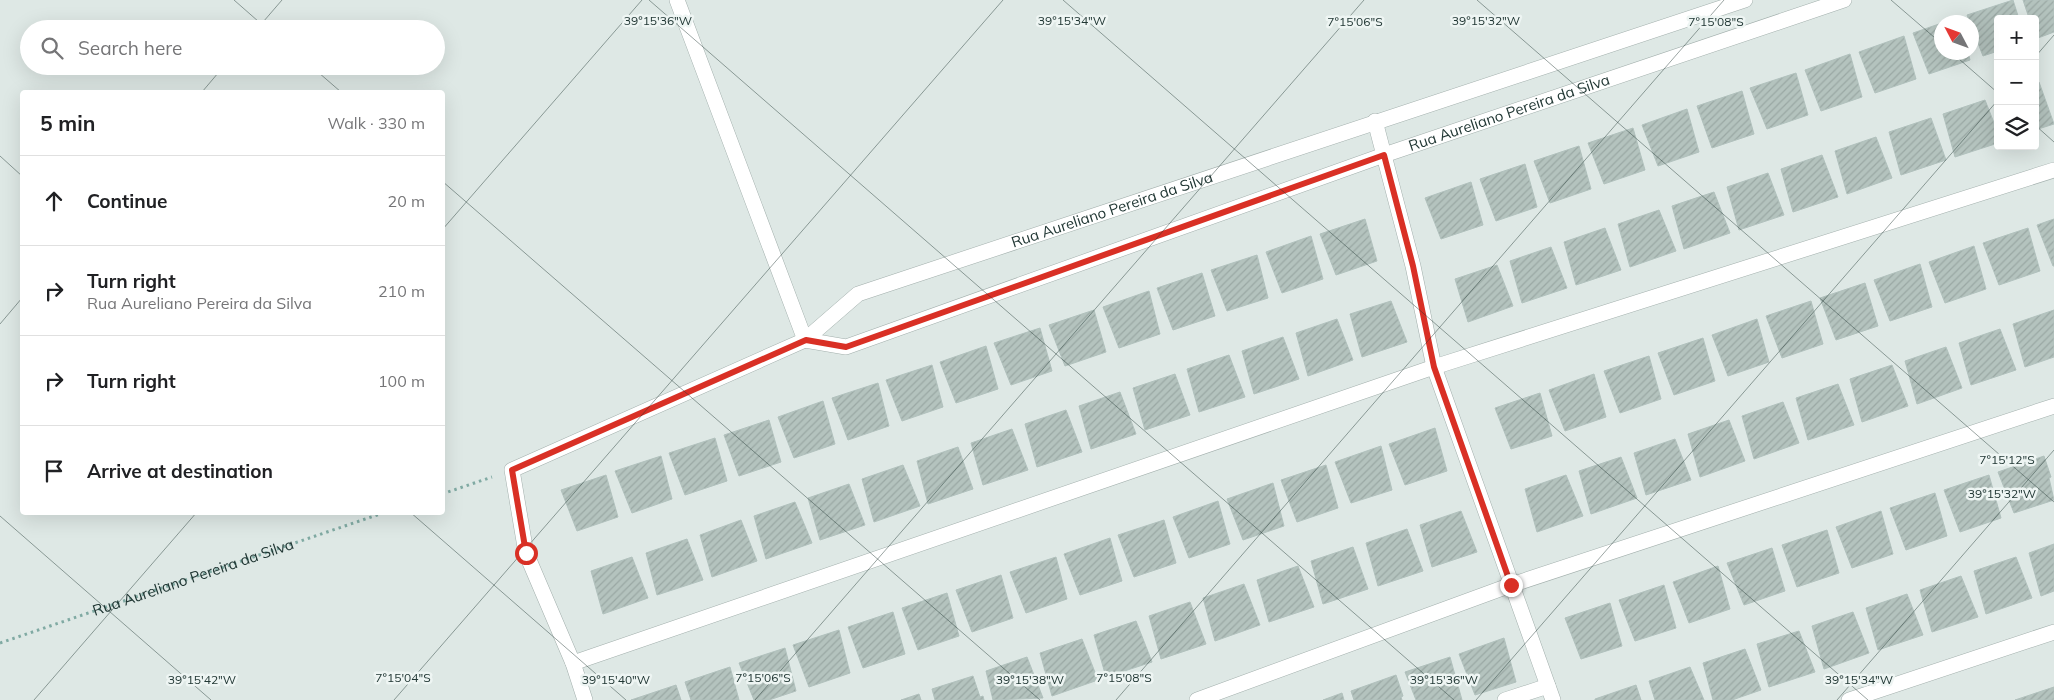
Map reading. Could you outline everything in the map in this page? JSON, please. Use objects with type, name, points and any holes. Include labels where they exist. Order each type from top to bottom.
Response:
[{"type":"street","points":[[677,0],[806,340]]},
{"type":"street","name":"Rua Aureliano Pereira da Silva","points":[[512,470],[806,340],[858,294],[1745,0]]},
{"type":"street","name":"Rua Aureliano Pereira da Silva","points":[[806,340],[846,347],[1384,155],[1844,0]]},
{"type":"street","points":[[1375,122],[1413,266],[1434,367],[1551,693],[1505,700]]},
{"type":"street","points":[[573,663],[1434,367],[2054,170]]},
{"type":"street","points":[[1197,700],[1511,585],[2054,406]]},
{"type":"street","points":[[512,470],[526,553],[573,663],[585,700]]},
{"type":"street","points":[[1849,700],[2054,632]]},
{"type":"path","points":[[445,493],[512,470]]},
{"type":"path","name":"Rua Aureliano Pereira da Silva","points":[[0,642],[377,515]]},
{"type":"building","points":[[2013,0],[2018,15],[1994,15],[1994,52],[1983,56],[1979,46],[1979,15],[1967,15]]},
{"type":"building","points":[[2023,0],[2054,0],[2054,32],[2039,38],[2039,15],[2028,15]]},
{"type":"building","points":[[1934,26],[1934,60],[1970,60],[1929,74],[1913,33]]},
{"type":"building","points":[[1904,36],[1916,79],[1875,93],[1859,52]]},
{"type":"building","points":[[1850,54],[1862,97],[1821,111],[1805,70]]},
{"type":"building","points":[[1796,73],[1808,115],[1767,129],[1750,88]]},
{"type":"building","points":[[2039,82],[2054,124],[2039,129]]},
{"type":"building","points":[[1742,91],[1754,134],[1712,148],[1697,106]]},
{"type":"building","points":[[1985,100],[1994,123],[1994,144],[1955,157],[1943,114]]},
{"type":"building","points":[[1687,109],[1699,152],[1658,166],[1642,125]]},
{"type":"building","points":[[1931,118],[1946,160],[1901,175],[1889,132]]},
{"type":"building","points":[[1633,128],[1645,170],[1604,184],[1588,143]]},
{"type":"building","points":[[1876,137],[1892,178],[1847,194],[1835,151]]},
{"type":"building","points":[[1579,146],[1591,189],[1550,203],[1534,161]]},
{"type":"building","points":[[1822,155],[1838,197],[1793,212],[1781,169]]},
{"type":"building","points":[[1525,164],[1537,207],[1496,221],[1480,179]]},
{"type":"building","points":[[1768,173],[1784,215],[1739,230],[1727,187]]},
{"type":"building","points":[[1471,182],[1483,225],[1441,239],[1425,198]]},
{"type":"building","points":[[1714,192],[1730,233],[1684,249],[1672,206]]},
{"type":"building","points":[[1659,210],[1676,251],[1630,267],[1618,224]]},
{"type":"building","points":[[1365,219],[1377,261],[1336,275],[1320,234]]},
{"type":"building","points":[[2054,219],[2054,266],[2053,266],[2037,225]]},
{"type":"building","points":[[1605,228],[1621,270],[1576,285],[1564,242]]},
{"type":"building","points":[[2028,228],[2040,271],[1999,285],[1983,243]]},
{"type":"building","points":[[1311,236],[1323,279],[1282,293],[1266,252]]},
{"type":"building","points":[[1974,246],[1986,289],[1945,303],[1929,262]]},
{"type":"building","points":[[1551,247],[1567,288],[1522,303],[1510,261]]},
{"type":"building","points":[[1257,255],[1268,298],[1227,311],[1211,270]]},
{"type":"building","points":[[1920,264],[1932,307],[1890,321],[1874,280]]},
{"type":"building","points":[[1497,265],[1513,306],[1468,322],[1455,279]]},
{"type":"building","points":[[1202,273],[1215,316],[1173,330],[1157,288]]},
{"type":"building","points":[[1865,283],[1878,326],[1836,340],[1820,298]]},
{"type":"building","points":[[1149,291],[1160,334],[1119,348],[1103,307]]},
{"type":"building","points":[[1391,301],[1407,342],[1362,357],[1350,314]]},
{"type":"building","points":[[1811,301],[1823,344],[1782,358],[1766,316]]},
{"type":"building","points":[[1094,310],[1106,352],[1065,366],[1049,325]]},
{"type":"building","points":[[2054,310],[2054,357],[2025,367],[2013,324]]},
{"type":"building","points":[[1337,319],[1353,360],[1308,376],[1296,333]]},
{"type":"building","points":[[1757,319],[1769,362],[1728,376],[1712,335]]},
{"type":"building","points":[[1040,328],[1052,371],[1011,385],[994,343]]},
{"type":"building","points":[[2000,329],[2016,370],[1971,385],[1959,343]]},
{"type":"building","points":[[1283,337],[1299,379],[1254,394],[1242,351]]},
{"type":"building","points":[[1703,338],[1715,381],[1674,395],[1658,353]]},
{"type":"building","points":[[986,346],[998,389],[956,403],[940,362]]},
{"type":"building","points":[[1946,347],[1962,388],[1917,404],[1905,361]]},
{"type":"building","points":[[1229,355],[1245,397],[1199,412],[1187,369]]},
{"type":"building","points":[[1649,356],[1661,399],[1620,413],[1604,371]]},
{"type":"building","points":[[932,365],[943,407],[902,421],[886,380]]},
{"type":"building","points":[[1892,365],[1908,406],[1862,422],[1850,379]]},
{"type":"building","points":[[1175,374],[1190,415],[1145,430],[1133,388]]},
{"type":"building","points":[[1594,374],[1606,417],[1565,431],[1549,390]]},
{"type":"building","points":[[878,383],[889,426],[848,440],[832,398]]},
{"type":"building","points":[[1838,384],[1854,425],[1808,440],[1796,398]]},
{"type":"building","points":[[1120,392],[1136,434],[1091,449],[1079,406]]},
{"type":"building","points":[[1540,393],[1552,436],[1511,449],[1495,408]]},
{"type":"building","points":[[823,401],[835,444],[794,458],[778,417]]},
{"type":"building","points":[[1783,402],[1799,443],[1754,459],[1742,416]]},
{"type":"building","points":[[1066,410],[1082,452],[1037,467],[1025,424]]},
{"type":"building","points":[[769,420],[781,462],[739,476],[724,435]]},
{"type":"building","points":[[1729,420],[1745,461],[1700,477],[1688,434]]},
{"type":"building","points":[[1435,428],[1447,471],[1405,485],[1389,444]]},
{"type":"building","points":[[1012,429],[1028,470],[983,485],[971,443]]},
{"type":"building","points":[[715,438],[727,481],[685,495],[669,453]]},
{"type":"building","points":[[1675,439],[1691,480],[1646,495],[1634,453]]},
{"type":"building","points":[[1381,446],[1392,490],[1351,503],[1335,462]]},
{"type":"building","points":[[958,447],[973,489],[928,504],[917,461]]},
{"type":"building","points":[[661,456],[672,499],[632,513],[615,471]]},
{"type":"building","points":[[2044,456],[2051,477],[2049,478],[2054,500],[2014,513],[1998,472]]},
{"type":"building","points":[[1621,457],[1637,498],[1591,514],[1579,471]]},
{"type":"building","points":[[903,465],[920,506],[874,522],[862,479]]},
{"type":"building","points":[[1326,465],[1338,508],[1297,522],[1281,480]]},
{"type":"building","points":[[606,475],[618,517],[577,531],[561,490]]},
{"type":"building","points":[[1566,475],[1583,516],[1537,532],[1525,489]]},
{"type":"building","points":[[1989,475],[2001,518],[1960,532],[1944,490]]},
{"type":"building","points":[[1273,483],[1284,526],[1243,540],[1227,499]]},
{"type":"building","points":[[849,484],[865,525],[820,540],[808,498]]},
{"type":"building","points":[[1935,493],[1947,536],[1906,550],[1890,508]]},
{"type":"building","points":[[1218,501],[1230,544],[1189,558],[1173,517]]},
{"type":"building","points":[[795,502],[812,543],[766,559],[754,516]]},
{"type":"building","points":[[1461,511],[1477,552],[1432,567],[1420,525]]},
{"type":"building","points":[[1881,511],[1893,554],[1852,568],[1836,527]]},
{"type":"building","points":[[741,520],[757,561],[712,577],[700,535]]},
{"type":"building","points":[[1164,520],[1176,563],[1134,577],[1118,535]]},
{"type":"building","points":[[1407,529],[1423,571],[1378,586],[1366,543]]},
{"type":"building","points":[[1827,530],[1839,573],[1797,587],[1782,545]]},
{"type":"building","points":[[1110,538],[1122,581],[1080,595],[1064,554]]},
{"type":"building","points":[[687,539],[703,580],[657,595],[646,553]]},
{"type":"building","points":[[2054,544],[2054,591],[2041,596],[2029,553]]},
{"type":"building","points":[[1353,547],[1368,589],[1323,604],[1311,561]]},
{"type":"building","points":[[1772,548],[1785,591],[1744,605],[1727,563]]},
{"type":"building","points":[[632,557],[648,598],[603,614],[591,571]]},
{"type":"building","points":[[1056,557],[1067,599],[1026,613],[1010,572]]},
{"type":"building","points":[[2016,557],[2032,598],[1986,614],[1974,571]]},
{"type":"building","points":[[1298,566],[1314,607],[1269,622],[1257,580]]},
{"type":"building","points":[[1718,566],[1730,609],[1689,623],[1673,582]]},
{"type":"building","points":[[1001,575],[1013,618],[972,632],[956,590]]},
{"type":"building","points":[[1961,576],[1978,617],[1932,632],[1920,590]]},
{"type":"building","points":[[1244,584],[1260,625],[1215,641],[1203,598]]},
{"type":"building","points":[[1664,585],[1676,628],[1635,641],[1619,600]]},
{"type":"building","points":[[947,593],[959,636],[918,650],[902,608]]},
{"type":"building","points":[[1907,594],[1923,635],[1878,650],[1866,608]]},
{"type":"building","points":[[1190,602],[1206,644],[1161,659],[1149,616]]},
{"type":"building","points":[[1610,603],[1622,646],[1581,659],[1565,618]]},
{"type":"building","points":[[893,612],[905,654],[863,668],[848,627]]},
{"type":"building","points":[[1853,612],[1869,653],[1824,669],[1812,626]]},
{"type":"building","points":[[1136,621],[1152,662],[1106,677],[1094,635]]},
{"type":"building","points":[[839,630],[850,673],[809,687],[793,645]]},
{"type":"building","points":[[1799,631],[1815,672],[1769,687],[1757,644]]},
{"type":"building","points":[[1504,638],[1516,682],[1475,695],[1459,654]]},
{"type":"building","points":[[1082,639],[1098,680],[1052,696],[1040,653]]},
{"type":"building","points":[[785,648],[796,691],[769,700],[754,700],[739,663]]},
{"type":"building","points":[[1745,649],[1761,690],[1732,700],[1713,700],[1703,663]]},
{"type":"building","points":[[1027,657],[1043,698],[993,700],[986,671]]},
{"type":"building","points":[[1450,657],[1462,700],[1416,700],[1405,672]]},
{"type":"building","points":[[730,667],[739,700],[691,700],[685,682]]},
{"type":"building","points":[[1690,667],[1704,700],[1655,700],[1649,681]]},
{"type":"building","points":[[1396,675],[1403,696],[1401,697],[1402,700],[1354,700],[1351,691]]},
{"type":"building","points":[[973,676],[980,697],[983,696],[984,700],[935,700],[932,689]]},
{"type":"building","points":[[676,685],[681,700],[631,700]]},
{"type":"building","points":[[1636,685],[1641,700],[1595,700],[1595,699]]},
{"type":"building","points":[[2054,687],[2054,700],[2015,700]]},
{"type":"building","points":[[1342,693],[1344,700],[1323,700]]},
{"type":"building","points":[[919,694],[921,700],[901,700]]},
{"type":"route","points":[[526,553],[512,470],[806,340],[846,347],[1384,155],[1413,266],[1434,367],[1511,585]]}]
